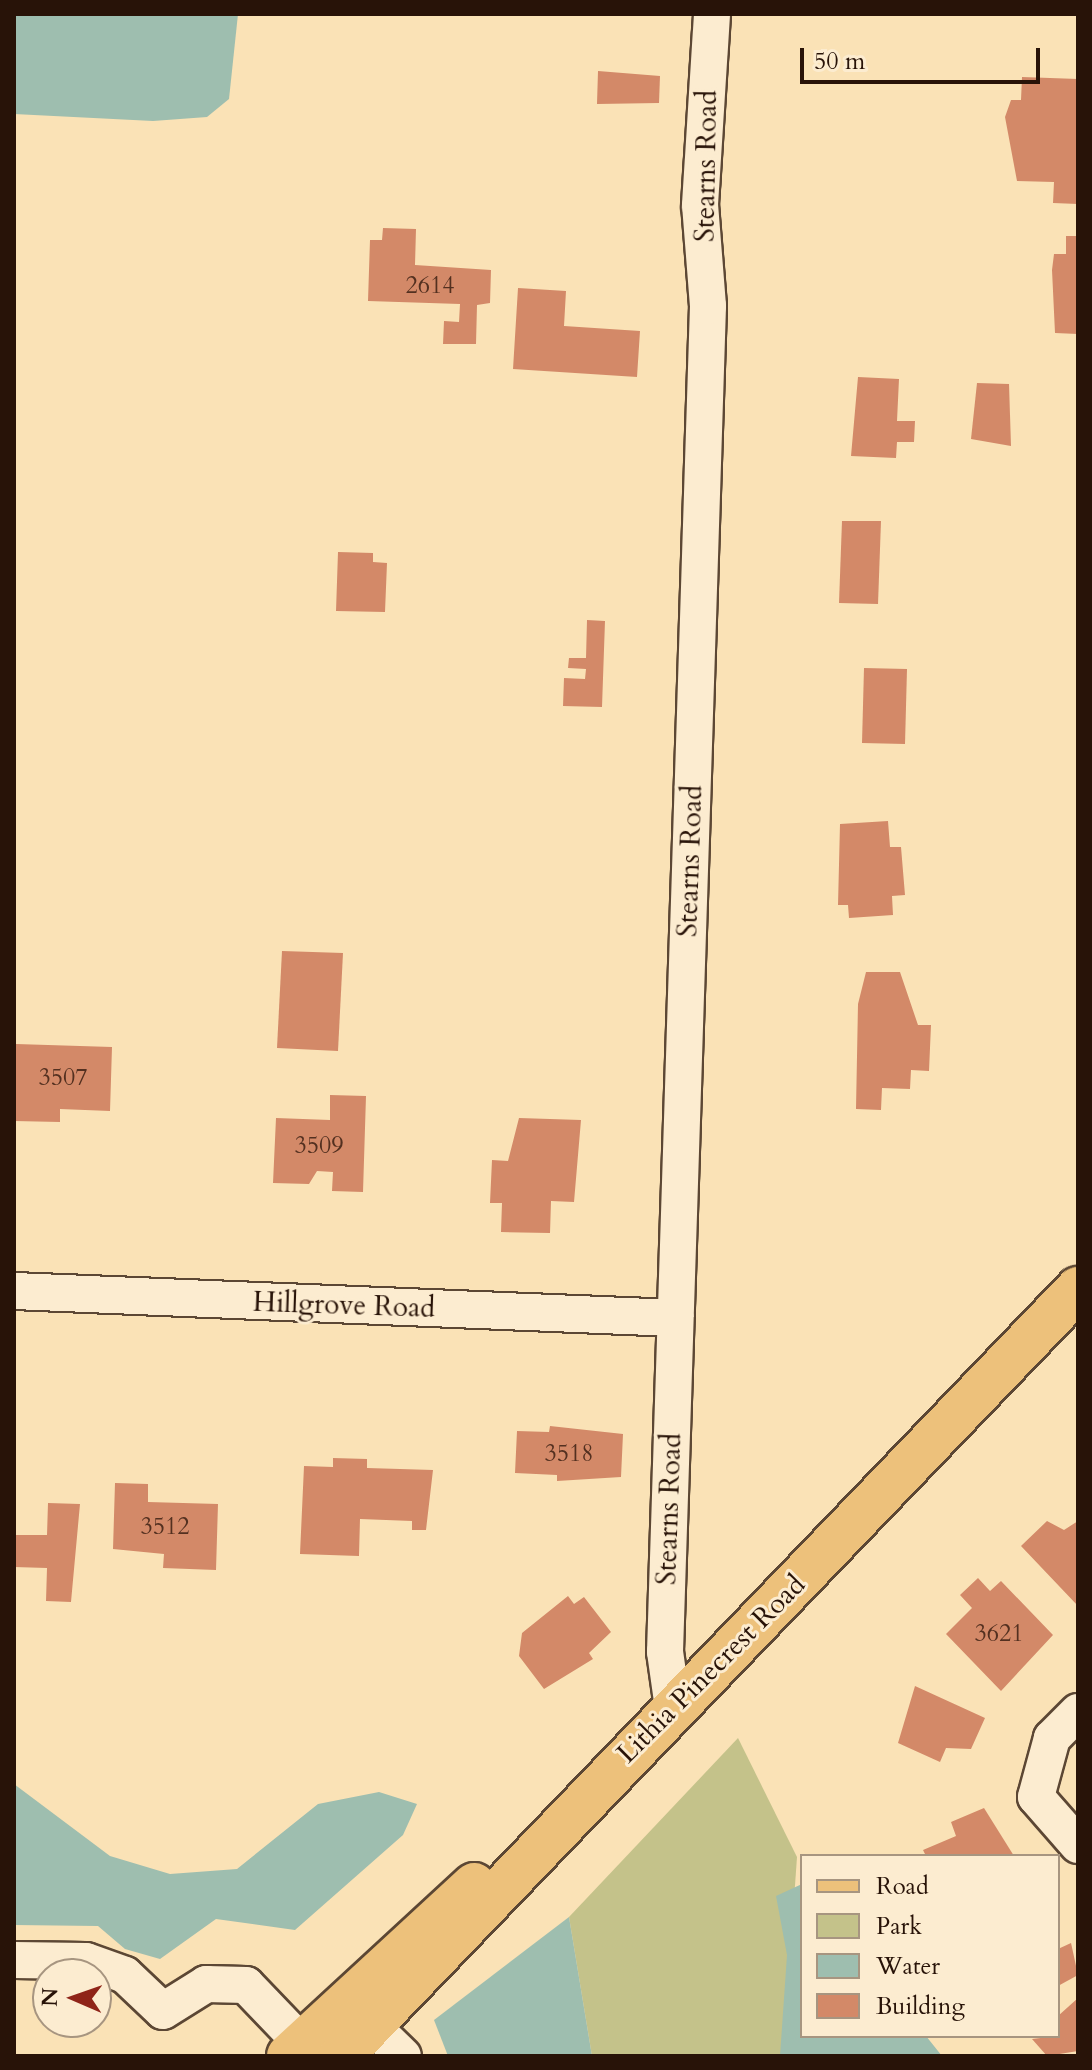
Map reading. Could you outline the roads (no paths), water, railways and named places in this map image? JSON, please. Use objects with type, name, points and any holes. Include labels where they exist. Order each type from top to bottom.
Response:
[{"type":"main road","name":"Lithia Pinecrest Road","points":[[311,2053],[372,2026],[573,1806],[849,1531],[1078,1289]]},
{"type":"main road","name":"Lithia Pinecrest Road","points":[[849,1531],[1078,1317]]},
{"type":"main road","name":"Lithia Pinecrest Road","points":[[311,2053],[435,1916],[573,1806]]},
{"type":"street","name":"Stearns Road","points":[[673,1708],[665,1652],[708,306],[700,205],[712,14]]},
{"type":"street","name":"Hillgrove Road","points":[[14,1291],[675,1318]]},
{"type":"street","points":[[1078,1712],[1052,1738],[1036,1797],[1078,1845]]},
{"type":"street","points":[[14,1960],[86,1961],[125,1975],[163,2011],[206,1984],[246,1985],[311,2053]]},
{"type":"street","points":[[372,2026],[403,2056]]},
{"type":"water","points":[[14,14],[238,14],[229,99],[207,117],[153,121],[14,114]]},
{"type":"water","points":[[14,1784],[110,1856],[170,1874],[237,1869],[318,1804],[379,1792],[417,1804],[403,1835],[295,1930],[216,1919],[160,1959],[125,1949],[98,1926],[14,1925]]},
{"type":"water","points":[[800,1885],[800,2038],[928,2038],[942,2056],[780,2056],[787,1955],[776,1896]]},
{"type":"water","points":[[569,1917],[592,2056],[448,2056],[434,2020]]}]
